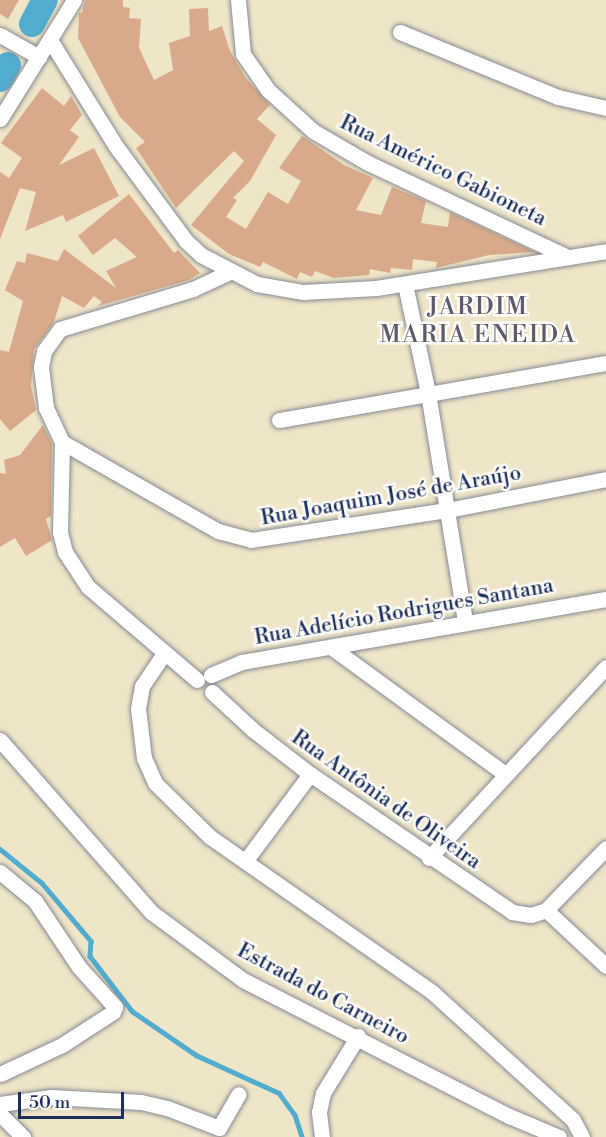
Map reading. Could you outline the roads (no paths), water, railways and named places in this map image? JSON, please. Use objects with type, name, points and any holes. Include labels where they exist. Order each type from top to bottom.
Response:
[{"type":"street","points":[[0,119],[74,0]]},
{"type":"street","name":"Rua Américo Gabioneta","points":[[238,0],[243,54],[268,90],[313,131],[368,163],[568,256]]},
{"type":"street","points":[[400,32],[558,97],[606,108]]},
{"type":"street","points":[[0,36],[39,57]]},
{"type":"street","points":[[50,40],[115,145],[169,221],[201,255],[229,272],[256,284],[303,292],[405,284],[606,251]]},
{"type":"street","points":[[204,677],[163,655],[88,587],[65,552],[60,532],[62,442],[46,408],[41,367],[44,351],[60,329],[193,289],[229,272]]},
{"type":"street","points":[[405,284],[428,393],[465,622]]},
{"type":"street","points":[[279,420],[606,363]]},
{"type":"street","name":"Rua Joaquim José de Araújo","points":[[62,442],[218,531],[238,538],[266,540],[448,510],[606,479]]},
{"type":"street","name":"Rua Adelício Rodrigues Santana","points":[[204,677],[241,662],[606,598]]},
{"type":"street","points":[[331,647],[505,774]]},
{"type":"street","points":[[163,655],[142,686],[138,708],[144,758],[155,783],[181,812],[432,992],[573,1120],[582,1137]]},
{"type":"street","points":[[429,858],[606,667]]},
{"type":"street","name":"Rua Antônia de Oliveira","points":[[204,677],[216,683],[212,692],[253,730],[310,774],[429,858],[512,912],[531,915],[546,910]]},
{"type":"street","name":"Estrada do Carneiro","points":[[0,740],[150,912],[243,980],[358,1036],[509,1116],[559,1137]]},
{"type":"street","points":[[246,860],[310,774]]},
{"type":"street","points":[[606,848],[546,910],[606,966]]},
{"type":"street","points":[[0,872],[35,902],[84,973],[115,1007],[113,1012],[62,1045],[0,1074]]},
{"type":"street","points":[[322,1137],[319,1112],[323,1093],[358,1036]]},
{"type":"street","points":[[0,1104],[52,1097],[141,1102],[219,1128],[239,1094]]},
{"type":"street","points":[[0,1114],[23,1137]]},
{"type":"waterway","points":[[32,24],[45,0]]},
{"type":"waterway","points":[[0,79],[8,65]]},
{"type":"waterway","points":[[0,849],[42,883],[91,941],[90,956],[132,1011],[196,1055],[279,1093],[295,1115],[302,1137]]},
{"type":"district","name":"JARDIM MARIA ENEIDA","points":[[478,322]]}]
